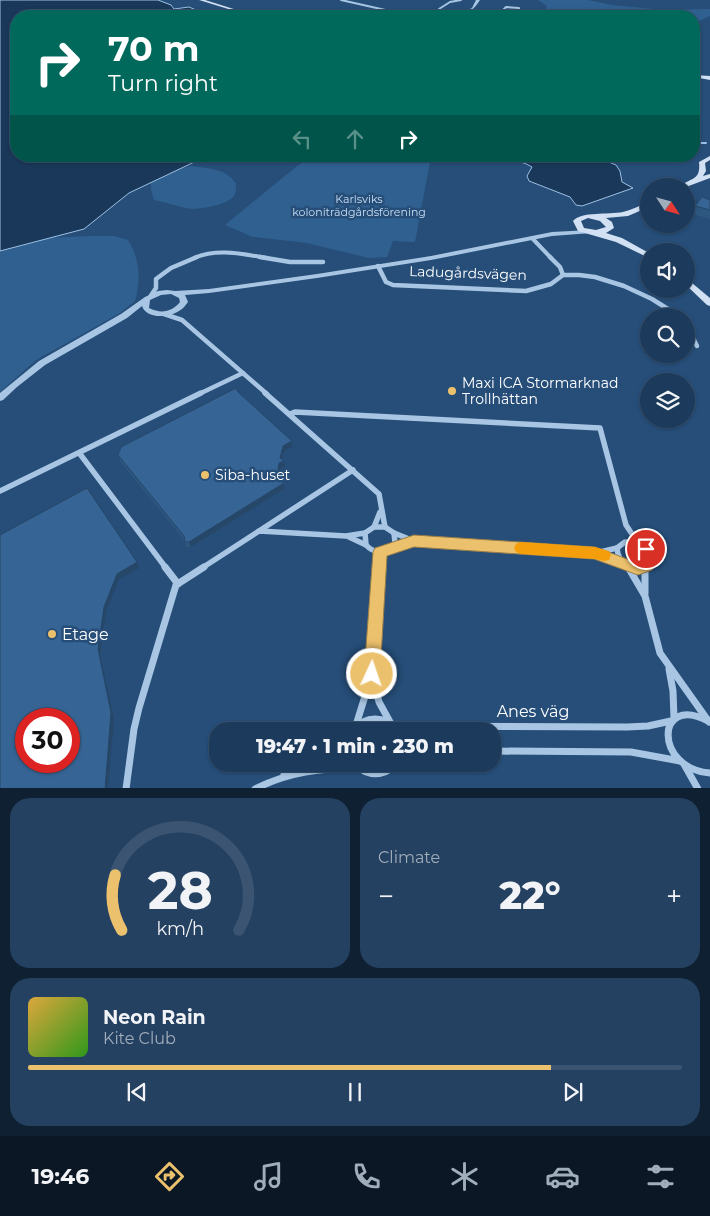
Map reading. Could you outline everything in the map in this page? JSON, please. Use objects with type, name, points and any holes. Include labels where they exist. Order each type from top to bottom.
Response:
[{"type":"main road","points":[[201,0],[234,10]]},
{"type":"main road","points":[[697,180],[703,167],[702,162],[710,158]]},
{"type":"main road","points":[[703,167],[710,171]]},
{"type":"main road","points":[[697,180],[710,176]]},
{"type":"main road","name":"Ladugårdsvägen","points":[[593,232],[605,232],[625,214],[640,208]]},
{"type":"main road","name":"Ladugårdsvägen","points":[[576,221],[585,217],[625,214]]},
{"type":"main road","points":[[597,217],[607,221],[630,245]]},
{"type":"main road","points":[[576,221],[579,227],[630,245],[640,251]]},
{"type":"main road","points":[[695,289],[710,303]]},
{"type":"street","points":[[341,0],[385,10]]},
{"type":"street","points":[[439,9],[450,2],[461,0]]},
{"type":"street","points":[[471,10],[474,9],[478,0]]},
{"type":"street","points":[[502,10],[505,6],[519,8],[519,10]]},
{"type":"street","name":"Ladugårdsvägen","points":[[552,234],[576,221]]},
{"type":"street","name":"Ladugårdsvägen","points":[[148,299],[171,292],[209,291],[378,266],[552,234],[593,232]]},
{"type":"street","points":[[532,238],[560,267],[563,275],[600,277],[621,283],[649,296],[667,308]]},
{"type":"street","points":[[151,312],[145,307],[156,288],[156,279],[163,273],[207,254],[232,252],[290,262],[323,262]]},
{"type":"street","name":"Ladugårdsvägen","points":[[378,266],[386,282],[392,285],[526,290],[547,285],[558,280],[563,275]]},
{"type":"street","points":[[156,288],[183,297],[181,306],[182,320]]},
{"type":"street","name":"Ladugårdsvägen","points":[[164,314],[209,291]]},
{"type":"street","points":[[0,398],[52,356],[119,319],[148,299]]},
{"type":"street","points":[[119,319],[151,312],[182,320],[379,494],[386,527]]},
{"type":"street","points":[[695,342],[697,346]]},
{"type":"street","points":[[0,491],[80,454],[243,373]]},
{"type":"street","points":[[290,414],[304,412],[600,428],[626,526],[638,543],[650,555],[650,561],[645,567],[638,569],[595,553],[414,541],[394,533],[386,527],[374,527]]},
{"type":"street","points":[[80,454],[178,584]]},
{"type":"street","points":[[126,788],[134,729],[141,699],[173,594],[178,584],[353,470]]},
{"type":"street","points":[[259,531],[346,536],[366,533],[374,527],[381,509]]},
{"type":"street","points":[[595,553],[617,548],[623,542],[626,526]]},
{"type":"street","points":[[366,533],[364,538],[366,545]]},
{"type":"street","points":[[393,547],[396,540],[394,533]]},
{"type":"street","points":[[346,536],[366,545],[373,551],[380,552],[414,541]]},
{"type":"street","points":[[623,542],[638,543]]},
{"type":"street","points":[[617,548],[617,554],[644,596]]},
{"type":"street","points":[[356,722],[372,674],[380,552]]},
{"type":"street","points":[[645,567],[644,596],[656,643],[669,666],[710,723]]},
{"type":"street","points":[[669,666],[674,691],[672,719],[666,735],[668,744],[698,788]]},
{"type":"street","points":[[372,674],[379,702],[391,722]]},
{"type":"street","name":"Anes väg","points":[[501,726],[648,726],[680,715],[694,715],[710,723]]},
{"type":"street","name":"Anes väg","points":[[365,722],[372,718],[382,722]]},
{"type":"street","points":[[501,752],[631,752],[682,764],[700,773],[710,773]]},
{"type":"street","points":[[280,778],[290,772]]},
{"type":"street","points":[[255,788],[280,778],[304,772]]},
{"type":"street","points":[[365,772],[376,775],[387,772]]},
{"type":"green space","points":[[538,0],[588,0],[611,5],[665,10],[545,10],[547,6]]},
{"type":"green space","points":[[710,9],[710,16],[700,20],[700,10],[665,10]]},
{"type":"green space","name":"Karlsviks koloniträdgårdsförening","points":[[304,162],[430,162],[415,242],[393,241],[387,257],[369,258],[307,243],[253,237],[225,225]]},
{"type":"green space","points":[[192,166],[217,170],[227,175],[236,184],[234,196],[218,205],[196,209],[154,200],[151,181],[179,169]]},
{"type":"green space","points":[[114,236],[128,240],[135,255],[139,277],[135,301],[120,313],[36,360],[0,392],[0,251],[48,238]]},
{"type":"shaded area","points":[[0,0],[158,0],[171,5],[174,9],[189,7],[196,10],[10,10],[10,162],[194,162],[129,193],[84,229],[0,251]]},
{"type":"shaded area","points":[[520,162],[609,162],[616,165],[620,171],[622,182],[633,188],[582,206],[576,205],[570,197],[529,181],[527,176],[532,167]]},
{"type":"building","points":[[702,197],[710,200],[710,210],[695,206]]},
{"type":"building","name":"Siba-huset","points":[[236,388],[238,392],[292,441],[283,446],[280,458],[284,461],[279,463],[277,476],[284,483],[189,542],[185,542],[184,536],[118,455],[121,447]]},
{"type":"building","name":"Etage","points":[[87,488],[137,562],[117,574],[104,607],[98,649],[111,713],[105,788],[0,788],[0,535]]},
{"type":"waterway","points":[[700,143],[706,143]]},
{"type":"slow traffic","points":[[521,548],[604,555]]},
{"type":"place","name":"Maxi ICA Stormarknad Trollhättan","points":[[452,391]]},
{"type":"place","name":"Siba-huset","points":[[205,475]]},
{"type":"place","name":"Etage","points":[[52,634]]},
{"type":"route","points":[[372,674],[380,552],[414,541],[583,552],[595,553],[638,569],[647,566],[650,561],[650,555],[646,549]]}]
